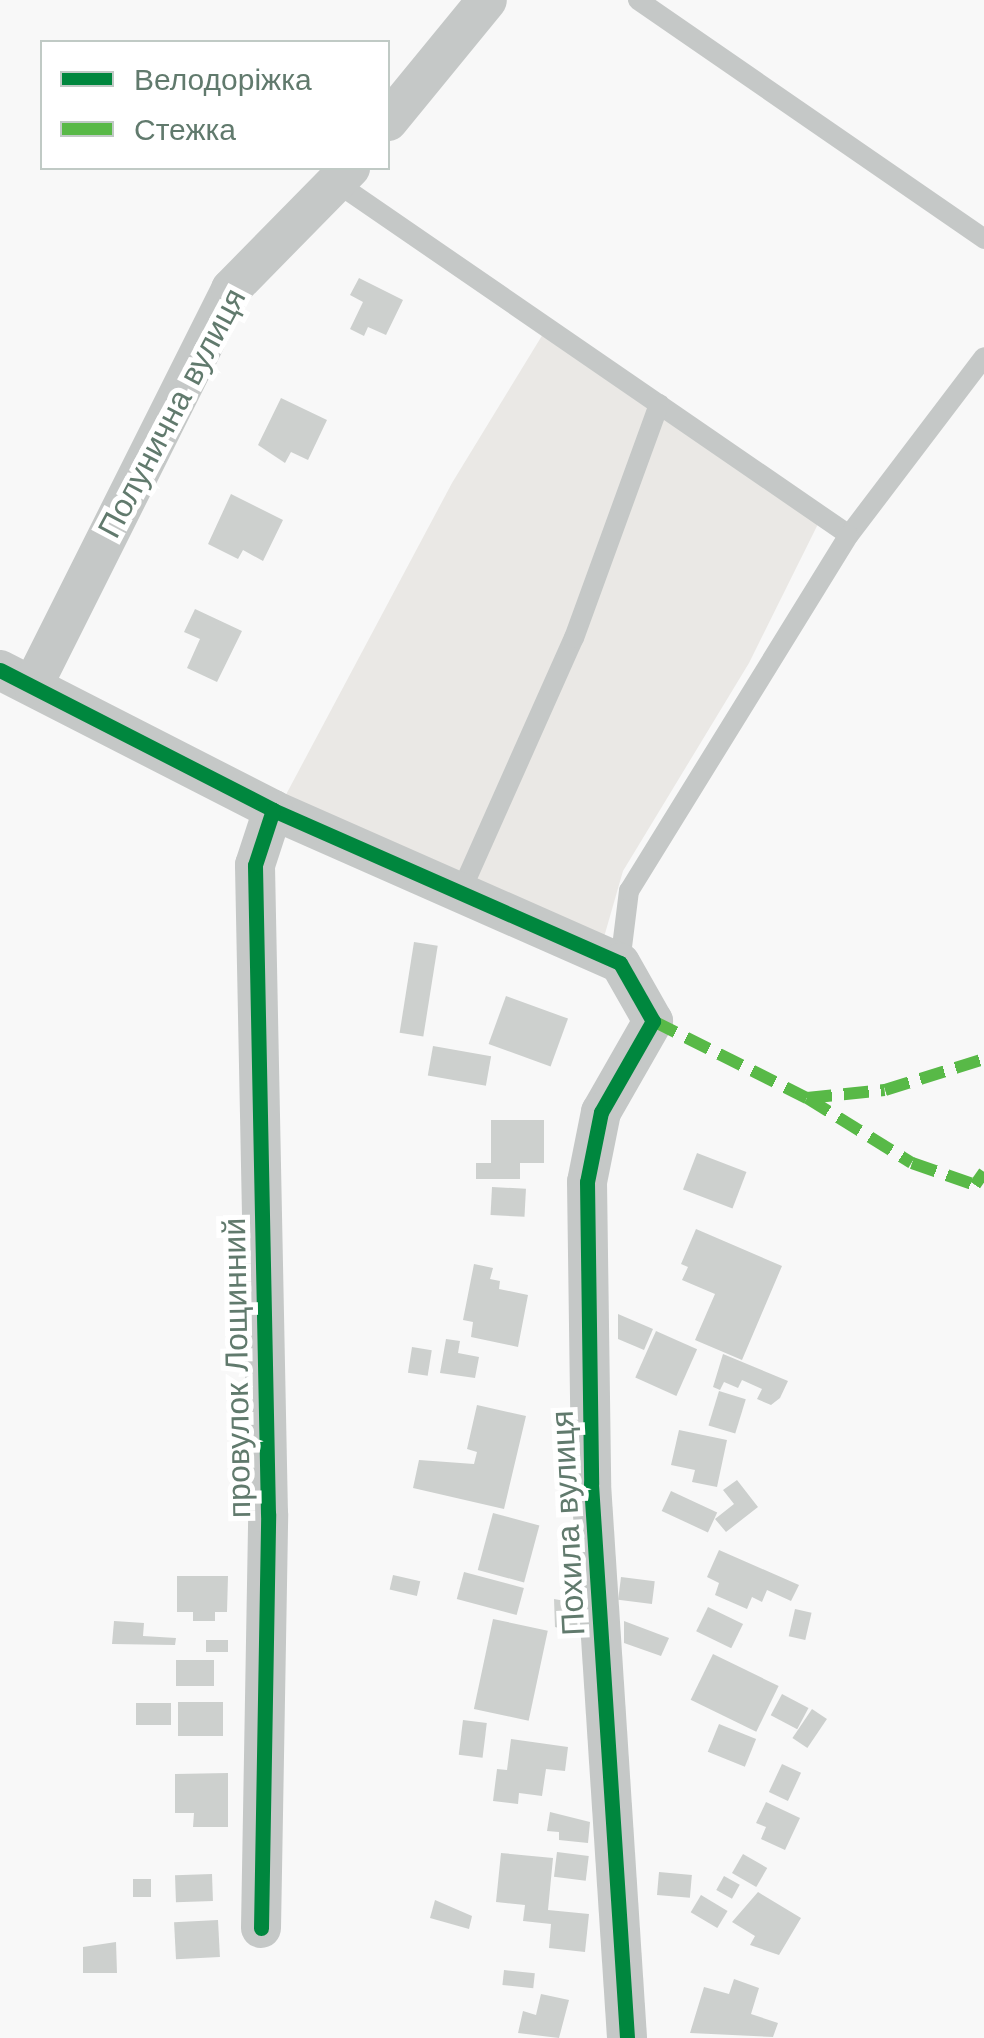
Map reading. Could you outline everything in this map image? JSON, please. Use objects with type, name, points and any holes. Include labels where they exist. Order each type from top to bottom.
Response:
[{"type":"street","points":[[390,119],[486,0]]},
{"type":"street","name":"Полунична вулиця","points":[[16,678],[230,289],[343,175]]},
{"type":"street","points":[[16,678],[274,810],[462,889],[620,963]]},
{"type":"street","name":"провулок Лощинний","points":[[261,1928],[268,1514],[255,865],[274,810]]},
{"type":"street","name":"Похила вулиця","points":[[620,963],[654,1021],[601,1112],[587,1182],[590,1484],[627,2038]]},
{"type":"lane","points":[[638,0],[984,240]]},
{"type":"lane","points":[[343,175],[849,536]]},
{"type":"lane","points":[[620,963],[629,891],[849,536],[984,357]]},
{"type":"lane","points":[[462,889],[574,638],[659,404]]},
{"type":"shaded area","points":[[543,334],[820,520],[749,663],[623,871],[602,944],[281,804],[452,483]]},
{"type":"building","points":[[359,278],[403,300],[386,335],[368,327],[364,336],[350,329],[363,302],[350,295]]},
{"type":"building","points":[[281,398],[327,420],[308,460],[291,452],[285,463],[258,445]]},
{"type":"building","points":[[231,494],[283,520],[263,561],[243,550],[238,559],[208,544]]},
{"type":"building","points":[[195,609],[242,631],[217,682],[187,668],[200,639],[184,632]]},
{"type":"building","points":[[414,942],[438,946],[423,1037],[400,1033]]},
{"type":"building","points":[[506,996],[568,1019],[551,1066],[489,1044]]},
{"type":"building","points":[[433,1046],[491,1056],[486,1086],[428,1076]]},
{"type":"building","points":[[491,1120],[544,1120],[544,1163],[520,1163],[520,1179],[476,1179],[476,1163],[491,1163]]},
{"type":"building","points":[[697,1153],[746,1172],[733,1208],[683,1189]]},
{"type":"building","points":[[492,1187],[526,1189],[524,1217],[491,1215]]},
{"type":"building","points":[[696,1229],[782,1266],[742,1360],[695,1340],[715,1294],[682,1280],[688,1267],[681,1264]]},
{"type":"building","points":[[474,1264],[493,1268],[490,1279],[500,1281],[499,1289],[528,1295],[518,1347],[471,1337],[473,1322],[463,1320]]},
{"type":"building","points":[[618,1314],[653,1329],[644,1350],[618,1339]]},
{"type":"building","points":[[656,1331],[697,1349],[676,1396],[635,1378]]},
{"type":"building","points":[[446,1339],[460,1341],[458,1353],[479,1357],[475,1378],[440,1373]]},
{"type":"building","points":[[412,1347],[432,1350],[428,1376],[408,1373]]},
{"type":"building","points":[[723,1354],[788,1381],[780,1398],[771,1405],[757,1399],[762,1389],[742,1380],[738,1388],[724,1382],[720,1390],[713,1387]]},
{"type":"building","points":[[719,1391],[746,1399],[735,1434],[708,1425]]},
{"type":"building","points":[[477,1405],[526,1416],[504,1509],[413,1488],[419,1460],[474,1464],[477,1452],[467,1449]]},
{"type":"building","points":[[679,1430],[727,1440],[717,1487],[692,1482],[695,1470],[671,1465]]},
{"type":"building","points":[[737,1480],[758,1507],[726,1532],[715,1519],[734,1504],[723,1490]]},
{"type":"building","points":[[671,1491],[717,1513],[708,1532],[662,1511]]},
{"type":"building","points":[[493,1513],[539,1525],[524,1582],[478,1570]]},
{"type":"building","points":[[719,1550],[799,1585],[791,1601],[767,1590],[762,1602],[752,1597],[747,1609],[715,1595],[719,1583],[707,1577]]},
{"type":"building","points":[[464,1572],[524,1588],[517,1615],[457,1599]]},
{"type":"building","points":[[393,1575],[420,1581],[417,1596],[390,1590]]},
{"type":"building","points":[[177,1576],[228,1576],[227,1612],[215,1612],[215,1621],[193,1621],[193,1612],[177,1612]]},
{"type":"building","points":[[621,1577],[655,1581],[652,1604],[618,1600]]},
{"type":"building","points":[[554,1599],[576,1603],[578,1633],[555,1627]]},
{"type":"building","points":[[708,1607],[743,1624],[731,1648],[696,1631]]},
{"type":"building","points":[[795,1609],[812,1613],[805,1640],[789,1636]]},
{"type":"building","points":[[493,1619],[548,1631],[529,1721],[474,1709]]},
{"type":"building","points":[[114,1621],[144,1623],[143,1636],[176,1638],[175,1645],[112,1644]]},
{"type":"building","points":[[624,1621],[669,1638],[661,1656],[624,1643]]},
{"type":"building","points":[[206,1640],[228,1640],[228,1652],[206,1652]]},
{"type":"building","points":[[713,1654],[779,1686],[756,1732],[691,1700]]},
{"type":"building","points":[[176,1660],[214,1660],[214,1686],[176,1686]]},
{"type":"building","points":[[782,1694],[808,1708],[797,1729],[771,1715]]},
{"type":"building","points":[[178,1702],[223,1702],[223,1736],[178,1736]]},
{"type":"building","points":[[136,1703],[171,1703],[171,1725],[136,1725]]},
{"type":"building","points":[[812,1709],[827,1719],[807,1748],[792,1738]]},
{"type":"building","points":[[463,1720],[487,1723],[483,1758],[459,1755]]},
{"type":"building","points":[[719,1724],[756,1739],[745,1767],[708,1752]]},
{"type":"building","points":[[511,1739],[568,1747],[565,1771],[546,1769],[542,1796],[519,1793],[518,1804],[493,1801],[497,1769],[507,1770]]},
{"type":"building","points":[[782,1764],[801,1773],[788,1801],[769,1792]]},
{"type":"building","points":[[228,1773],[228,1827],[193,1827],[194,1813],[175,1813],[175,1774]]},
{"type":"building","points":[[766,1802],[800,1818],[785,1850],[761,1839],[766,1827],[756,1823]]},
{"type":"building","points":[[550,1812],[590,1822],[588,1843],[559,1840],[559,1832],[547,1831]]},
{"type":"building","points":[[557,1852],[589,1856],[586,1881],[554,1877]]},
{"type":"building","points":[[501,1853],[553,1858],[548,1910],[589,1914],[585,1952],[549,1948],[551,1924],[523,1921],[525,1905],[496,1902]]},
{"type":"building","points":[[743,1854],[767,1868],[756,1887],[732,1873]]},
{"type":"building","points":[[659,1872],[692,1875],[690,1898],[657,1895]]},
{"type":"building","points":[[212,1874],[213,1901],[176,1902],[175,1875]]},
{"type":"building","points":[[724,1876],[740,1885],[732,1899],[716,1890]]},
{"type":"building","points":[[133,1879],[151,1879],[151,1897],[133,1897]]},
{"type":"building","points":[[758,1892],[801,1918],[779,1955],[750,1945],[755,1936],[732,1922]]},
{"type":"building","points":[[701,1895],[728,1911],[717,1928],[691,1912]]},
{"type":"building","points":[[435,1900],[472,1916],[469,1929],[430,1918]]},
{"type":"building","points":[[218,1920],[220,1957],[176,1959],[174,1922]]},
{"type":"building","points":[[116,1942],[117,1973],[83,1973],[83,1947]]},
{"type":"building","points":[[504,1970],[535,1973],[533,1988],[502,1985]]},
{"type":"building","points":[[734,1979],[759,1988],[751,2014],[778,2023],[773,2037],[690,2033],[704,1987],[729,1994]]},
{"type":"building","points":[[541,1994],[569,2000],[559,2038],[518,2033],[523,2011],[536,2015]]},
{"type":"marked path","points":[[653,1021],[807,1098],[912,1163],[975,1185],[984,1172]]},
{"type":"marked path","points":[[807,1098],[885,1090],[984,1059]]},
{"type":"cycle path","points":[[0,670],[273,810],[620,963],[653,1021],[601,1112],[587,1182],[591,1484],[627,2038]]},
{"type":"cycle path","points":[[261,1928],[268,1514],[255,865],[273,810]]}]
